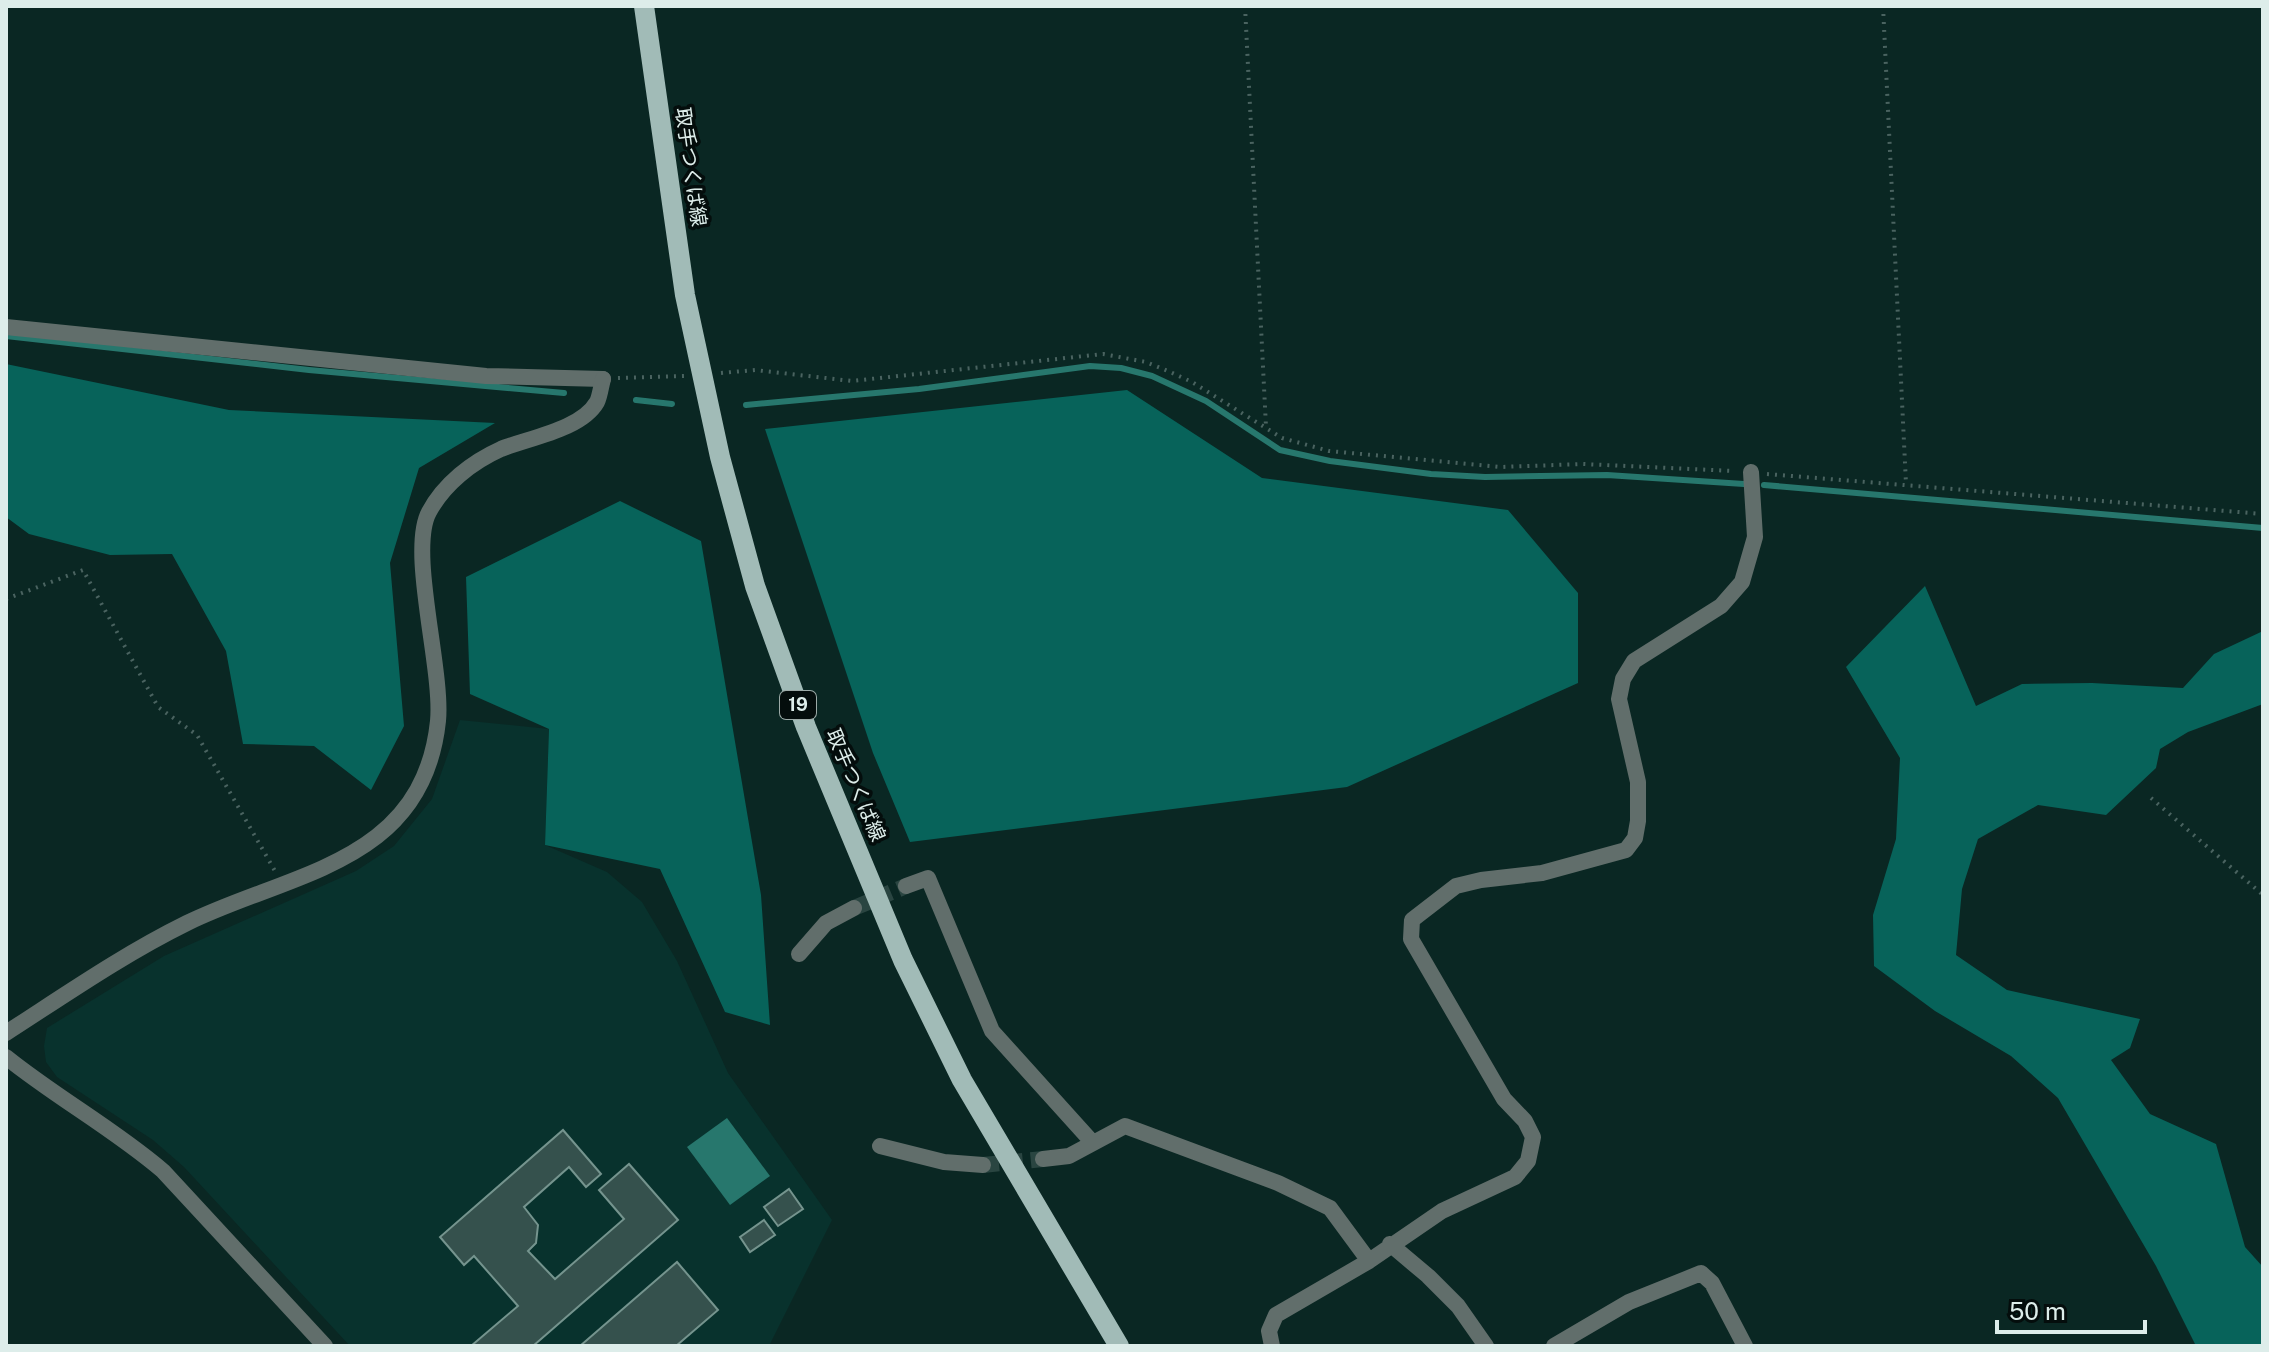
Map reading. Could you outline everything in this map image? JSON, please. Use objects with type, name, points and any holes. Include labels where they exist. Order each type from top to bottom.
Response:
[{"type":"main road","name":"取手つくば線","points":[[644,6],[685,295],[720,457],[755,586],[806,727],[903,960],[962,1080],[1119,1346]]},
{"type":"street","points":[[6,327],[486,376],[603,379],[596,403],[577,420],[548,434],[500,450],[464,471],[440,494],[427,516],[423,565],[438,687],[438,722],[420,786],[399,818],[371,843],[339,862],[187,923],[126,957],[6,1033]]},
{"type":"street","points":[[1272,1346],[1269,1331],[1276,1315],[1369,1261],[1442,1211],[1515,1177],[1528,1161],[1533,1137],[1525,1121],[1504,1099],[1411,939],[1412,920],[1456,886],[1542,873],[1626,850],[1635,838],[1638,821],[1638,782],[1619,699],[1623,679],[1634,661],[1721,606],[1742,582],[1755,537],[1751,472]]},
{"type":"street","points":[[906,886],[928,878],[992,1031],[1093,1143]]},
{"type":"street","points":[[799,954],[826,923],[854,908]]},
{"type":"street","points":[[6,1057],[34,1080],[134,1146],[163,1171],[325,1346]]},
{"type":"street","points":[[1043,1159],[1069,1156],[1125,1126],[1278,1183],[1330,1208],[1369,1261]]},
{"type":"street","points":[[880,1146],[944,1162],[983,1165]]},
{"type":"street","points":[[1390,1244],[1458,1306],[1486,1346]]},
{"type":"street","points":[[1554,1346],[1629,1302],[1701,1273],[1712,1283],[1745,1346]]},
{"type":"path","points":[[1245,6],[1266,427]]},
{"type":"path","points":[[1883,6],[1906,484]]},
{"type":"path","points":[[603,379],[755,370],[852,381],[1103,354],[1146,362],[1192,382],[1282,438],[1329,451],[1501,467],[1598,464],[1751,472],[2263,514]]},
{"type":"path","points":[[6,599],[83,570],[158,707],[197,735],[282,883]]},
{"type":"path","points":[[2151,798],[2263,895]]},
{"type":"shaded area","points":[[6,364],[229,410],[495,423],[419,468],[390,563],[404,726],[371,790],[314,746],[243,744],[226,651],[172,554],[110,555],[29,534],[6,517]]},
{"type":"shaded area","points":[[1127,390],[1262,478],[1508,510],[1578,593],[1578,683],[1347,787],[910,842],[873,753],[765,429]]},
{"type":"shaded area","points":[[620,501],[701,541],[761,895],[770,1025],[725,1012],[660,869],[545,845],[549,729],[470,694],[466,577]]},
{"type":"shaded area","points":[[1925,586],[1976,706],[2022,684],[2092,683],[2183,688],[2214,654],[2263,631],[2263,704],[2188,732],[2160,749],[2156,768],[2106,815],[2038,805],[1978,839],[1962,889],[1956,955],[2007,990],[2140,1019],[2130,1048],[2111,1060],[2150,1114],[2216,1144],[2245,1247],[2263,1267],[2263,1346],[2196,1346],[2156,1266],[2058,1098],[2011,1056],[1935,1011],[1874,966],[1873,915],[1896,839],[1900,758],[1846,667]]},
{"type":"shaded area","points":[[460,720],[549,729],[545,845],[607,872],[642,902],[677,961],[728,1073],[832,1220],[769,1346],[350,1346],[184,1167],[153,1140],[57,1077],[46,1062],[44,1046],[47,1028],[164,956],[356,871],[394,846],[432,799]]},
{"type":"shaded area","points":[[727,1118],[770,1176],[730,1205],[687,1147]]},
{"type":"building","points":[[563,1130],[601,1174],[586,1187],[569,1167],[524,1207],[538,1225],[536,1243],[528,1251],[555,1279],[624,1219],[599,1190],[629,1164],[678,1220],[533,1346],[471,1346],[518,1306],[474,1256],[464,1265],[440,1237]]},
{"type":"building","points":[[789,1189],[803,1209],[778,1226],[764,1207]]},
{"type":"building","points":[[764,1220],[775,1235],[750,1252],[740,1237]]},
{"type":"building","points":[[677,1262],[718,1310],[676,1346],[580,1346]]},
{"type":"waterway","points":[[6,336],[309,370],[564,393]]},
{"type":"waterway","points":[[746,405],[919,389],[1090,366],[1121,368],[1152,376],[1206,401],[1280,450],[1330,461],[1431,474],[1485,477],[1607,475],[1744,484]]},
{"type":"waterway","points":[[636,400],[672,404]]},
{"type":"waterway","points":[[1764,485],[2263,528]]},
{"type":"tunnel","points":[[854,908],[906,886]]},
{"type":"tunnel","points":[[983,1165],[1043,1159]]}]
